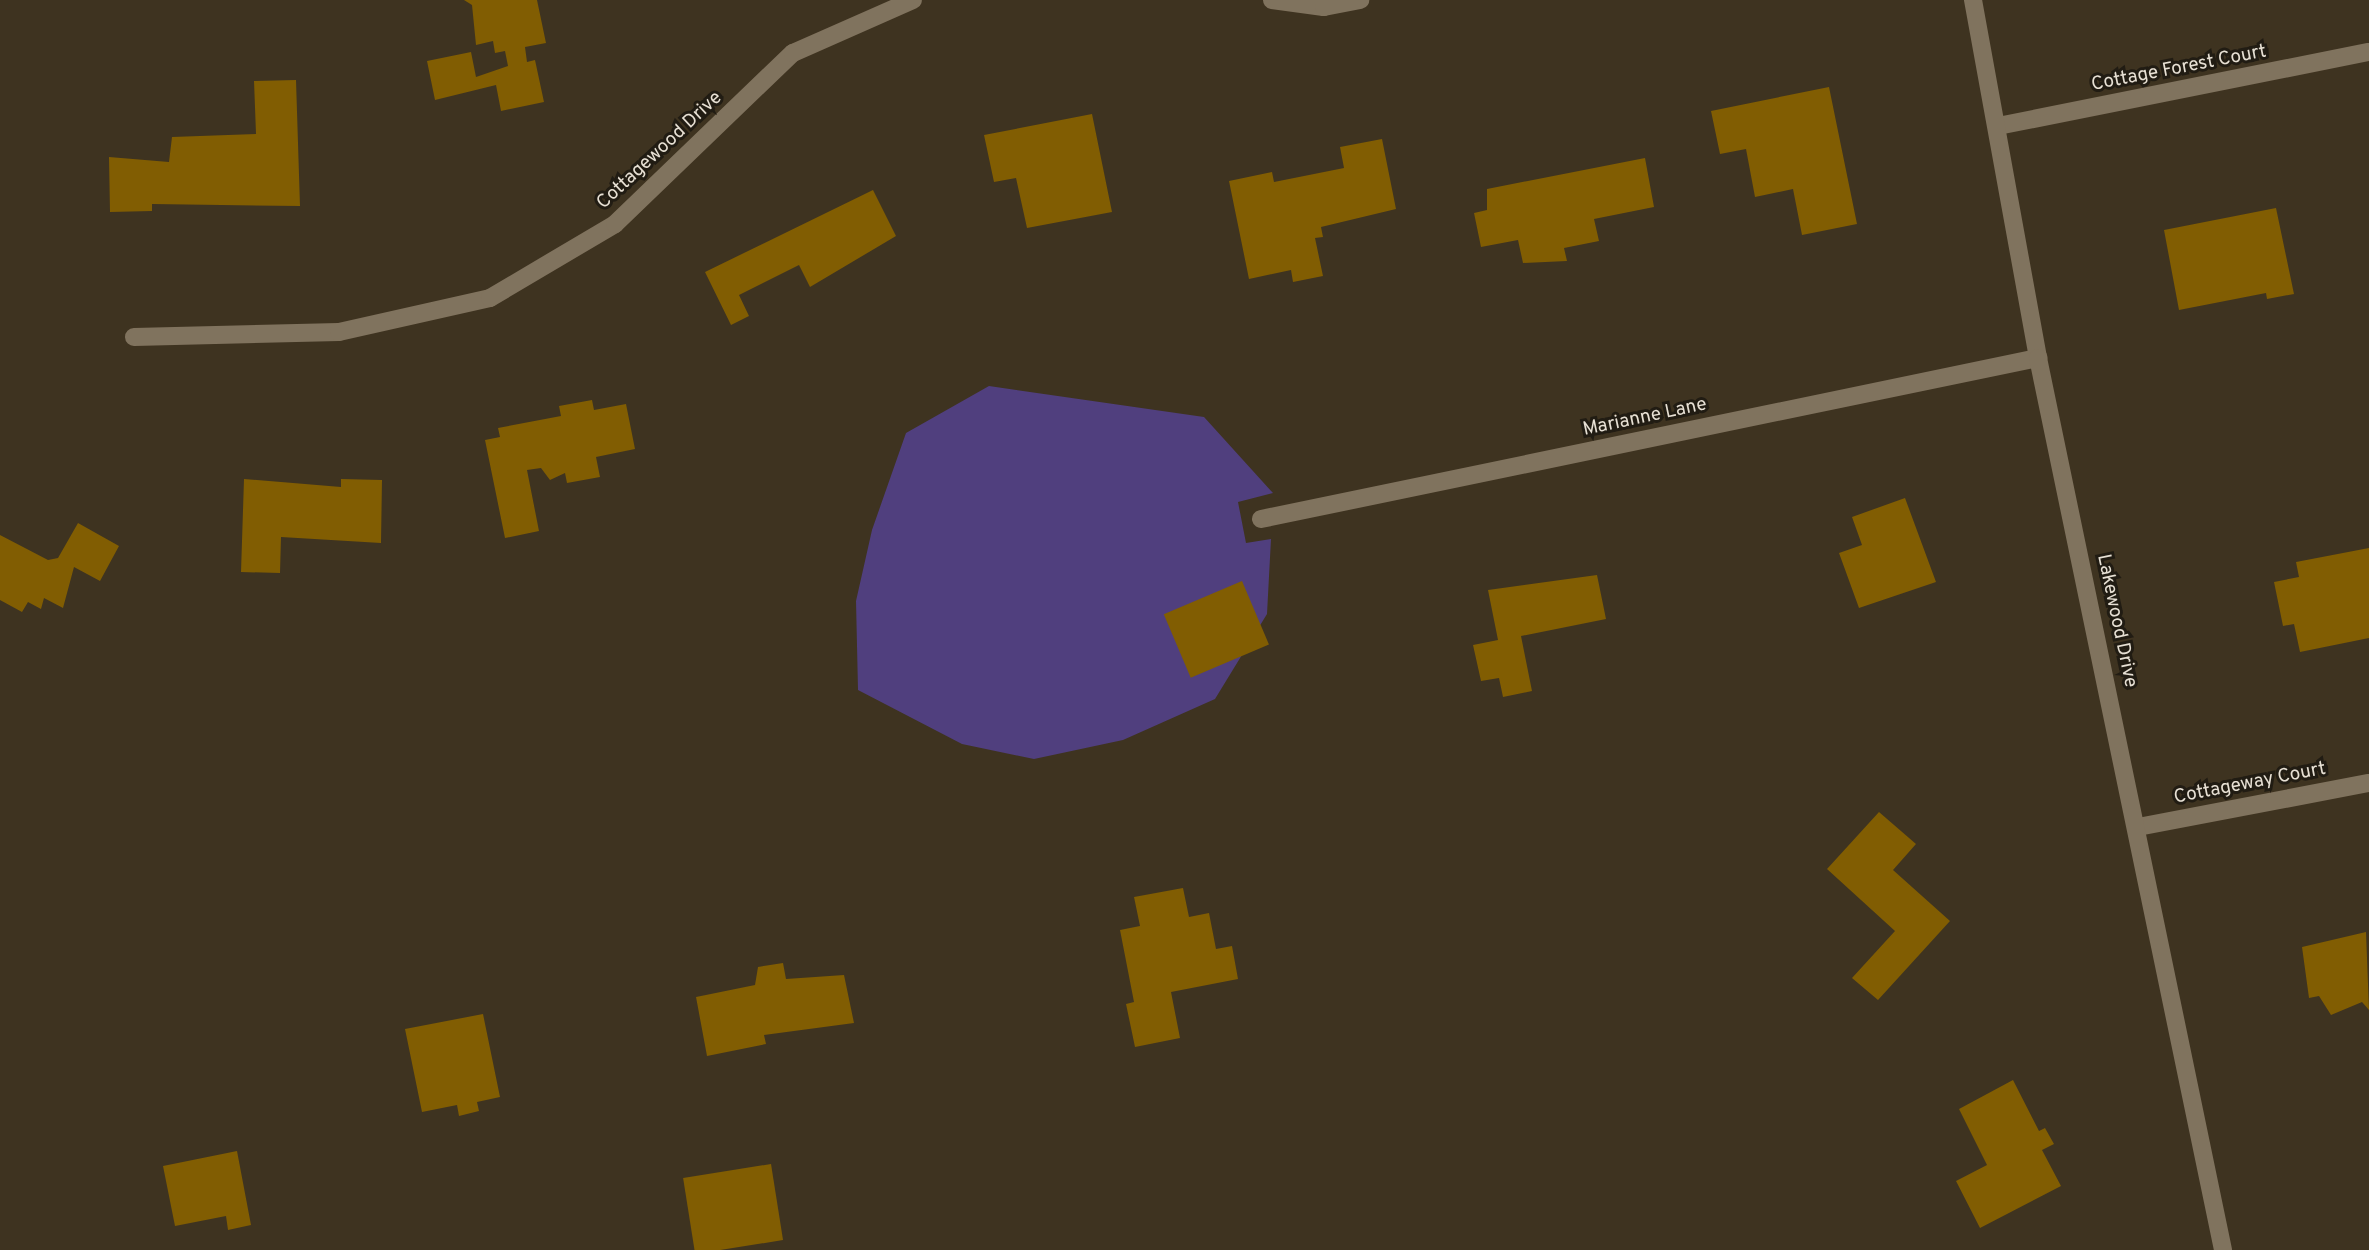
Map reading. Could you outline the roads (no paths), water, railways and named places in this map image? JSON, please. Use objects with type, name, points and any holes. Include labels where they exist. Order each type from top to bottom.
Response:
[{"type":"street","name":"Cottagewood Drive","points":[[134,337],[340,332],[490,298],[615,224],[793,53],[913,0]]},
{"type":"street","points":[[1272,0],[1324,7],[1360,0]]},
{"type":"street","name":"Lakewood Drive","points":[[1973,0],[2038,358],[2138,827],[2223,1250]]},
{"type":"street","name":"Cottage Forest Court","points":[[1998,127],[2369,52]]},
{"type":"street","name":"Marianne Lane","points":[[1261,519],[2038,358]]},
{"type":"street","name":"Cottageway Court","points":[[2138,827],[2369,783]]}]
